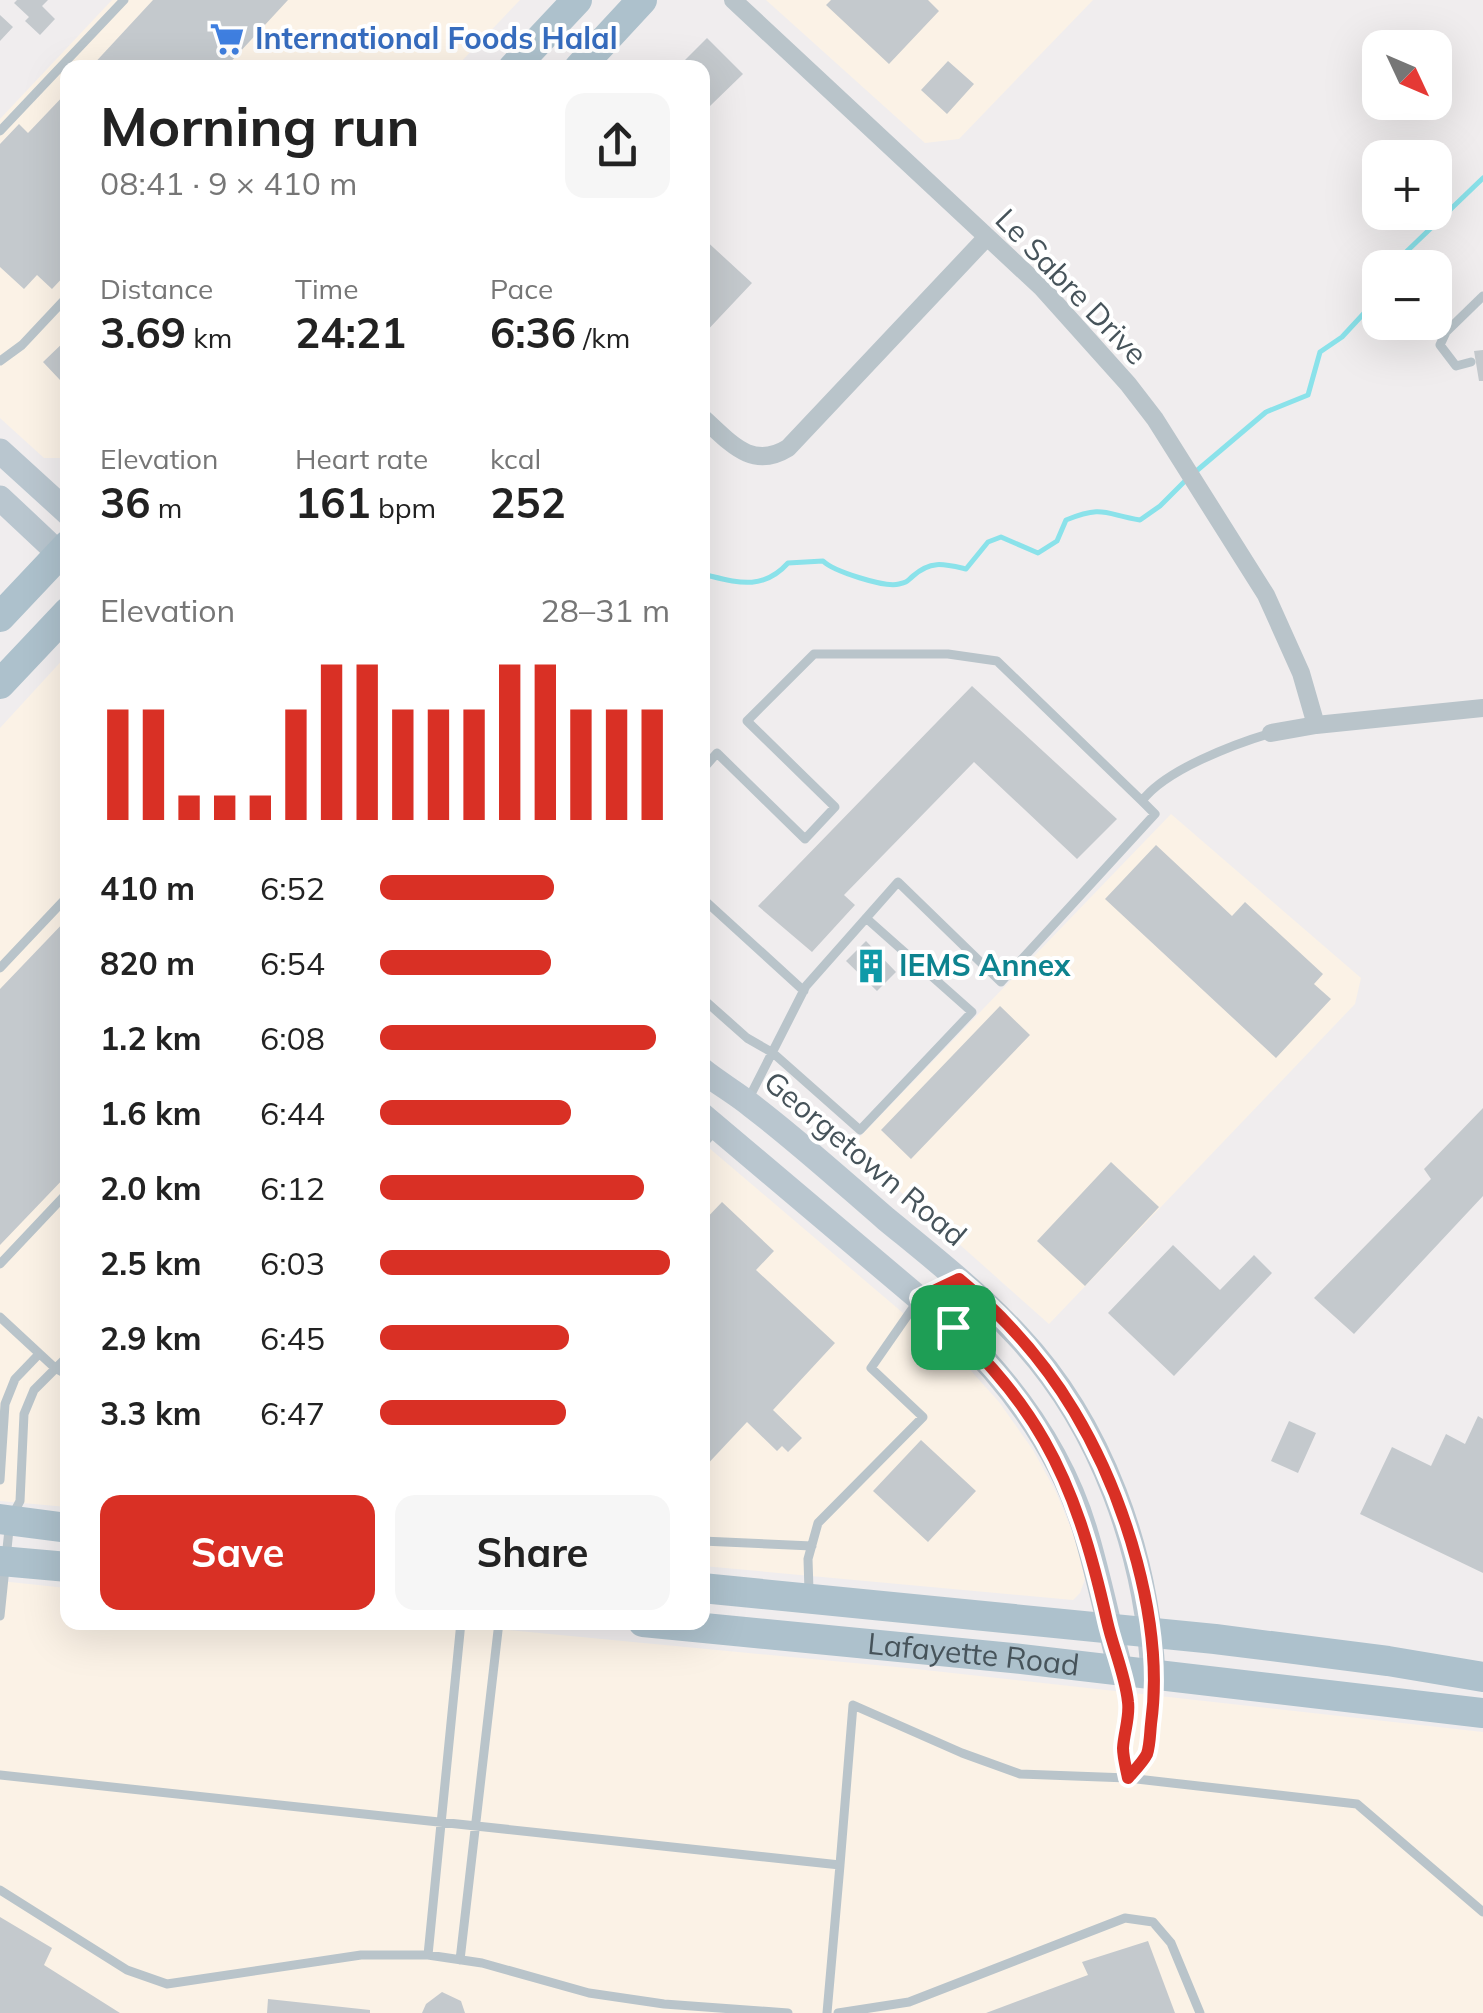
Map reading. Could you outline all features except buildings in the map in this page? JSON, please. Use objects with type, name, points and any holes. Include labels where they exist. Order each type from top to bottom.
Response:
[{"type":"main road","points":[[521,60],[577,0]]},
{"type":"main road","points":[[586,60],[642,0]]},
{"type":"main road","points":[[0,451],[60,506]]},
{"type":"main road","points":[[0,498],[60,549]]},
{"type":"main road","points":[[0,617],[60,558]]},
{"type":"main road","points":[[0,684],[60,620]]},
{"type":"main road","name":"Georgetown Road","points":[[710,1076],[962,1276],[1021,1338],[1080,1421],[1101,1461],[1126,1528],[1151,1633],[1153,1675]]},
{"type":"main road","points":[[710,1131],[919,1298],[979,1352],[1023,1404],[1076,1505],[1121,1671]]},
{"type":"main road","points":[[5,1516],[60,1526]]},
{"type":"main road","points":[[3,1561],[60,1566]]},
{"type":"main road","name":"Lafayette Road","points":[[710,1589],[1109,1628],[1388,1661],[1483,1677]]},
{"type":"main road","name":"Lafayette Road","points":[[710,1629],[1483,1713]]},
{"type":"street","name":"Le Sabre Drive","points":[[733,0],[1042,288],[1145,405],[1248,565],[1281,626],[1307,689],[1316,725]]},
{"type":"street","points":[[710,424],[730,442],[760,458],[788,448],[986,238]]},
{"type":"street","points":[[1271,733],[1483,708]]},
{"type":"lane","points":[[67,60],[124,0]]},
{"type":"lane","points":[[0,131],[60,68]]},
{"type":"lane","points":[[1472,362],[1456,366],[1440,345],[1446,332],[1483,296]]},
{"type":"lane","points":[[0,361],[22,345],[60,305]]},
{"type":"lane","points":[[710,761],[717,753],[806,839],[835,807],[748,721],[814,654],[948,654],[997,661],[1156,814],[1001,982],[898,882],[804,991],[747,1102]]},
{"type":"lane","points":[[1142,801],[1152,788],[1230,745],[1271,733]]},
{"type":"lane","points":[[0,968],[60,904]]},
{"type":"lane","points":[[710,905],[804,991]]},
{"type":"lane","points":[[710,1005],[746,1038],[773,1053],[860,1130],[972,1012],[866,918]]},
{"type":"lane","points":[[0,1264],[60,1200]]},
{"type":"lane","points":[[810,1599],[808,1559],[818,1523],[923,1418],[871,1368],[919,1298],[962,1276]]},
{"type":"lane","points":[[0,1317],[60,1371]]},
{"type":"lane","points":[[0,1480],[4,1404],[15,1379],[39,1354]]},
{"type":"lane","points":[[0,1616],[5,1516],[20,1501],[24,1414],[34,1390],[60,1363]]},
{"type":"lane","points":[[710,1541],[812,1546]]},
{"type":"lane","points":[[428,1955],[460,1630]]},
{"type":"lane","points":[[460,1960],[498,1630]]},
{"type":"lane","points":[[1121,1671],[1128,1705],[1123,1749],[1128,1778]]},
{"type":"lane","points":[[1128,1778],[1147,1754],[1153,1675]]},
{"type":"lane","points":[[826,2013],[853,1705],[962,1754],[1020,1774],[1128,1778],[1357,1804],[1483,1912]]},
{"type":"lane","points":[[0,1775],[840,1865]]},
{"type":"lane","points":[[0,1890],[127,1970],[167,1984],[361,1956],[428,1955],[482,1962],[589,1993],[664,2004],[788,2013]]},
{"type":"lane","points":[[838,2013],[909,2002],[1125,1918],[1153,1922],[1171,1943],[1200,2013]]},
{"type":"shaded area","points":[[112,0],[520,0],[463,60],[60,60],[60,458],[44,458],[0,418],[0,119]]},
{"type":"shaded area","points":[[766,0],[1093,0],[959,139],[925,143]]},
{"type":"shaded area","points":[[60,663],[60,1506],[0,1501],[0,728]]},
{"type":"shaded area","points":[[1171,814],[1361,978],[1355,1004],[1049,1324],[850,1147]]},
{"type":"shaded area","points":[[710,1149],[955,1353],[999,1402],[1033,1450],[1077,1543],[1085,1579],[1073,1600],[710,1567]]},
{"type":"shaded area","points":[[0,1581],[60,1587],[60,1630],[508,1630],[907,1668],[1483,1732],[1483,2013],[0,2013]]},
{"type":"waterway","points":[[1408,250],[1483,178]]},
{"type":"waterway","points":[[1194,473],[1266,412],[1308,395],[1320,352],[1342,337],[1362,315]]},
{"type":"waterway","points":[[710,576],[737,582],[758,581],[788,563],[823,561],[860,578],[899,584],[932,565],[966,569],[988,542],[1001,537],[1038,553],[1057,541],[1066,520],[1079,515],[1104,512],[1140,520],[1186,480]]},
{"type":"place","name":"International Foods Halal","points":[[227,39]]},
{"type":"place","name":"IEMS Annex","points":[[871,966]]},
{"type":"route","points":[[959,1279],[1037,1358],[1072,1408],[1115,1496],[1151,1633],[1153,1675],[1147,1754],[1128,1778],[1123,1749],[1128,1705],[1076,1505],[1023,1404],[953,1327],[919,1298],[959,1279]]}]
